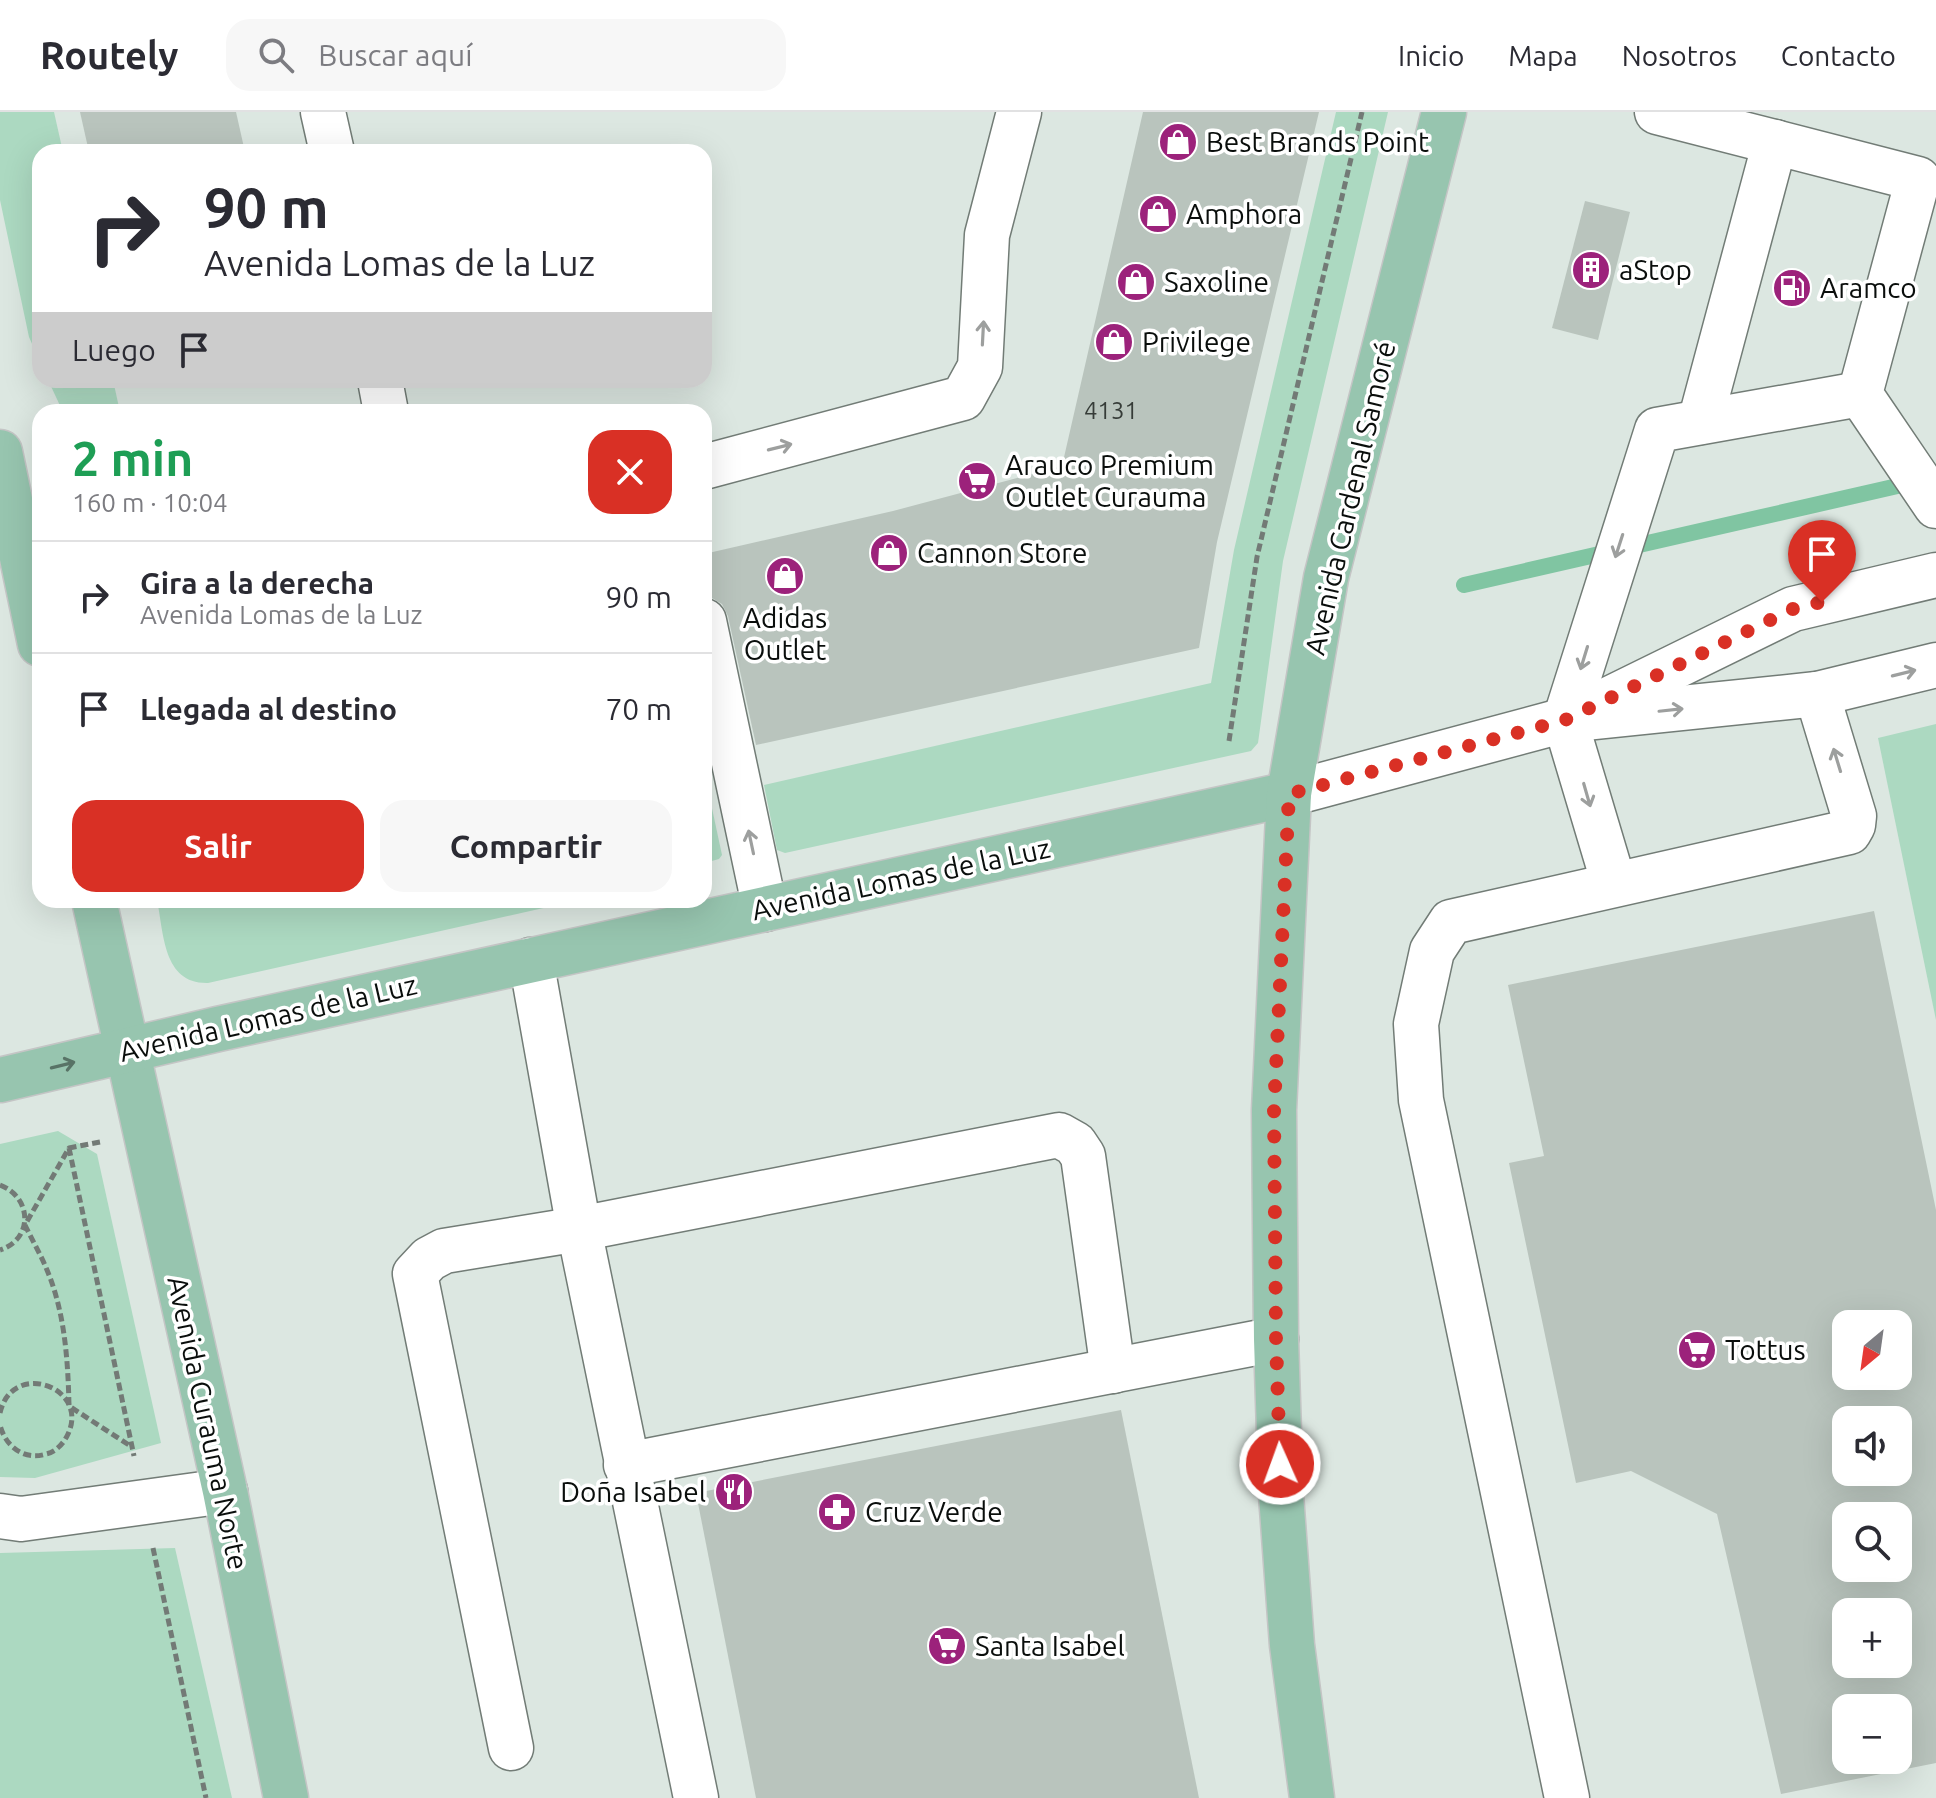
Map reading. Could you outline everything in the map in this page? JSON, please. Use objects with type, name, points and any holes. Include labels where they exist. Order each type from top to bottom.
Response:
[{"type":"main road","name":"Avenida Cardenal Samoré","points":[[1312,1798],[1291,1630],[1281,1495],[1276,1339],[1274,1110],[1289,794],[1326,578],[1444,112]]},
{"type":"main road","points":[[0,452],[32,565]]},
{"type":"main road","name":"Avenida Lomas de la Luz","points":[[0,1080],[531,960],[686,913],[765,909],[1289,794]]},
{"type":"main road","name":"Avenida Curauma Norte","points":[[96,908],[225,1491],[286,1798]]},
{"type":"street","points":[[323,112],[330,144]]},
{"type":"street","points":[[712,465],[963,398],[980,367],[987,235],[1019,112]]},
{"type":"street","points":[[1657,112],[1918,179],[1860,394],[1936,506]]},
{"type":"street","points":[[1700,422],[1775,142]]},
{"type":"street","points":[[1614,884],[1565,720],[1657,430],[1860,394]]},
{"type":"street","name":"Avenida Lomas de la Luz","points":[[1565,720],[1793,609],[1936,575]]},
{"type":"street","points":[[712,659],[765,909]]},
{"type":"street","name":"Avenida Lomas de la Luz","points":[[1289,794],[1565,720],[1817,694],[1936,665]]},
{"type":"street","points":[[1567,1798],[1421,1100],[1416,1024],[1432,951],[1451,922],[1849,832],[1854,816],[1817,694]]},
{"type":"street","points":[[531,960],[579,1229],[696,1798]]},
{"type":"street","points":[[511,1748],[415,1274],[429,1259],[444,1251],[579,1229],[1059,1135],[1075,1144],[1083,1156],[1113,1371]]},
{"type":"street","points":[[626,1465],[1276,1339]]},
{"type":"street","points":[[0,1516],[21,1519],[225,1491]]},
{"type":"path","points":[[1229,741],[1257,557],[1362,112]]},
{"type":"path","points":[[0,1250],[13,1244],[69,1148],[145,1134]]},
{"type":"path","points":[[0,1185],[18,1197],[26,1215],[25,1225],[48,1271],[67,1352],[72,1418],[66,1440],[48,1454],[25,1454],[14,1449],[6,1441],[0,1425]]},
{"type":"path","points":[[0,1413],[13,1390],[34,1383],[56,1389],[69,1406],[132,1447]]},
{"type":"green space","points":[[0,112],[54,112],[61,144],[32,144],[32,344],[29,337],[0,200]]},
{"type":"green space","points":[[1336,112],[1388,112],[1283,561],[1258,743],[1251,751],[785,853],[777,850],[764,785],[1211,683],[1234,550]]},
{"type":"green space","points":[[52,388],[115,388],[118,404],[59,404]]},
{"type":"green space","points":[[1936,724],[1936,1020],[1878,738]]},
{"type":"green space","points":[[712,808],[722,855],[712,861]]},
{"type":"green space","points":[[158,908],[543,908],[208,983],[193,981],[182,975],[168,955]]},
{"type":"green space","points":[[58,1131],[97,1154],[161,1443],[35,1478],[0,1477],[0,1144]]},
{"type":"green space","points":[[175,1548],[232,1798],[0,1798],[0,1553]]},
{"type":"building","points":[[80,112],[236,112],[243,144],[87,144]]},
{"type":"building","points":[[1143,112],[1319,112],[1217,542],[1199,648],[756,745],[728,616],[722,604],[712,598],[712,552],[893,511],[1062,466]]},
{"type":"building","name":"aStop","points":[[1585,201],[1630,212],[1598,340],[1552,328]]},
{"type":"building","name":"Tottus","points":[[1874,911],[1936,1210],[1936,1763],[1912,1768],[1912,1694],[1832,1694],[1832,1774],[1881,1774],[1781,1794],[1717,1514],[1631,1471],[1576,1483],[1509,1163],[1544,1156],[1508,985]]},
{"type":"building","name":"Santa Isabel","points":[[1121,1410],[1199,1798],[756,1798],[696,1493]]},
{"type":"waterway","points":[[1464,585],[1915,482]]},
{"type":"place","name":"Best Brands Point","points":[[1178,142]]},
{"type":"place","name":"Amphora","points":[[1158,214]]},
{"type":"place","name":"aStop","points":[[1591,270]]},
{"type":"place","name":"Saxoline","points":[[1136,282]]},
{"type":"place","name":"Aramco","points":[[1792,288]]},
{"type":"place","name":"Privilege","points":[[1114,342]]},
{"type":"place","name":"Arauco Premium Outlet Curauma","points":[[977,481]]},
{"type":"place","name":"Cannon Store","points":[[889,553]]},
{"type":"place","name":"Adidas Outlet","points":[[785,576]]},
{"type":"place","name":"Tottus","points":[[1697,1350]]},
{"type":"place","name":"Doña Isabel","points":[[734,1492]]},
{"type":"place","name":"Cruz Verde","points":[[837,1512]]},
{"type":"place","name":"Santa Isabel","points":[[947,1646]]},
{"type":"route","points":[[1280,1464],[1274,1110],[1289,794],[1565,720],[1793,609],[1822,602]]}]
